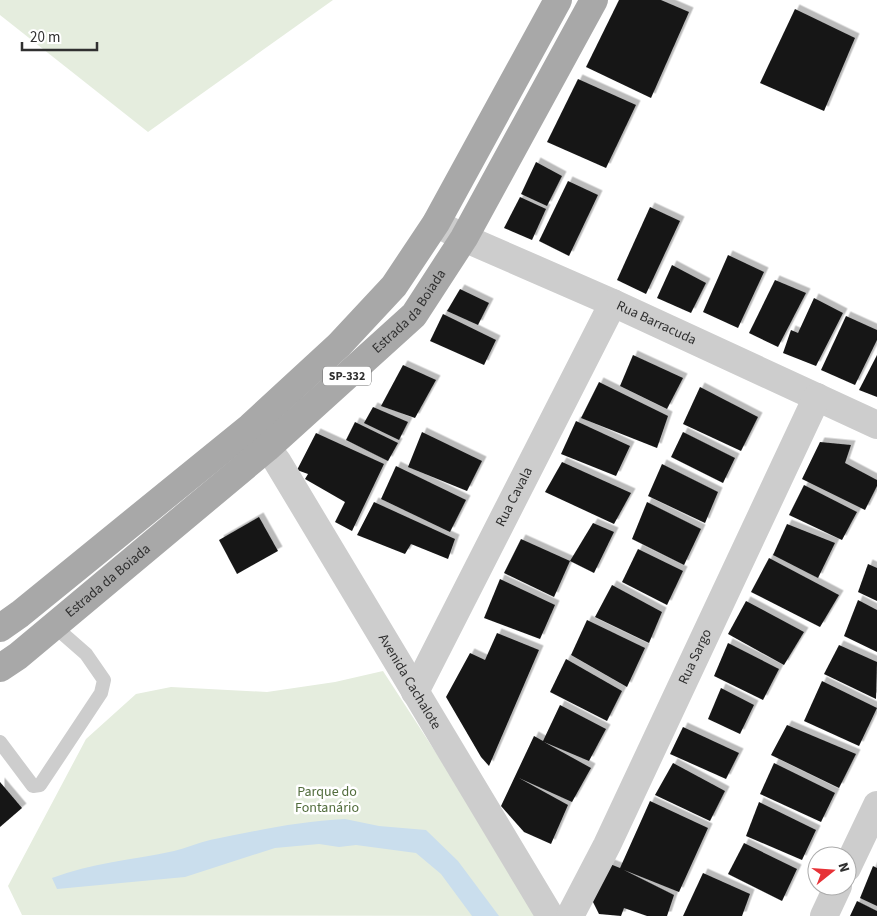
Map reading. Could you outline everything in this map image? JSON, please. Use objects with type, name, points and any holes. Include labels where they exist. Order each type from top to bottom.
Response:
[{"type":"main road","name":"Estrada da Boiada","points":[[0,628],[20,614],[250,427],[339,345],[394,286],[436,223],[558,0]]},
{"type":"main road","name":"Estrada da Boiada","points":[[0,668],[18,656],[266,448],[414,315],[464,238],[594,0]]},
{"type":"street","name":"Rua Barracuda","points":[[436,223],[464,238],[613,303],[877,425]]},
{"type":"street","name":"Rua Cavala","points":[[415,692],[613,303]]},
{"type":"street","name":"Rua Sargo","points":[[570,916],[612,836],[817,397]]},
{"type":"street","name":"Avenida Cachalote","points":[[250,427],[266,448],[550,916]]},
{"type":"street","points":[[857,847],[877,805]]},
{"type":"street","points":[[824,916],[833,896]]},
{"type":"lane","points":[[0,742],[32,786],[40,785],[101,692],[104,680],[86,654],[54,626]]},
{"type":"green space","points":[[0,0],[333,0],[148,132],[0,15]]},
{"type":"green space","name":"Parque do Fontanário","points":[[383,671],[442,762],[535,916],[22,915],[8,886],[86,739],[136,694],[171,687],[267,692],[335,682]]},
{"type":"water","points":[[345,819],[379,826],[426,830],[458,861],[499,916],[472,916],[441,874],[416,853],[356,845],[339,847],[319,844],[275,848],[185,877],[57,889],[52,878],[82,869],[174,851],[210,840],[244,833],[294,824]]},
{"type":"building","points":[[619,0],[661,0],[689,12],[651,98],[586,67]]},
{"type":"building","points":[[795,9],[855,38],[824,111],[760,83]]},
{"type":"building","points":[[578,79],[636,105],[606,168],[547,142]]},
{"type":"building","points":[[536,162],[562,176],[547,206],[521,194]]},
{"type":"building","points":[[568,181],[598,195],[569,256],[539,241]]},
{"type":"building","points":[[520,197],[546,209],[532,240],[504,228]]},
{"type":"building","points":[[650,207],[680,221],[646,294],[617,280]]},
{"type":"building","points":[[728,255],[764,272],[738,328],[703,312]]},
{"type":"building","points":[[672,265],[706,283],[691,313],[657,298]]},
{"type":"building","points":[[775,280],[806,293],[778,347],[749,333]]},
{"type":"building","points":[[460,289],[489,303],[478,325],[447,311]]},
{"type":"building","points":[[814,298],[843,313],[816,366],[783,353],[791,330],[798,333]]},
{"type":"building","points":[[443,314],[496,340],[484,365],[430,341]]},
{"type":"building","points":[[846,316],[877,330],[877,340],[855,385],[821,370]]},
{"type":"building","points":[[633,355],[683,378],[667,409],[620,386]]},
{"type":"building","points":[[877,355],[877,397],[859,390]]},
{"type":"building","points":[[403,365],[436,380],[415,418],[381,406]]},
{"type":"building","points":[[599,382],[668,416],[657,448],[581,418]]},
{"type":"building","points":[[700,387],[758,417],[741,451],[683,424]]},
{"type":"building","points":[[373,407],[408,422],[399,440],[364,423]]},
{"type":"building","points":[[576,421],[630,446],[616,476],[561,454]]},
{"type":"building","points":[[355,422],[398,443],[388,461],[346,440]]},
{"type":"building","points":[[422,432],[482,461],[467,491],[408,467]]},
{"type":"building","points":[[683,432],[735,458],[723,483],[671,457]]},
{"type":"building","points":[[316,433],[384,464],[352,531],[335,522],[345,502],[305,479],[308,474],[297,470]]},
{"type":"building","points":[[820,442],[851,445],[845,463],[877,480],[877,486],[865,510],[802,479]]},
{"type":"building","points":[[562,462],[631,493],[614,524],[545,492]]},
{"type":"building","points":[[662,464],[718,492],[705,523],[648,496]]},
{"type":"building","points":[[396,466],[466,500],[450,532],[381,499]]},
{"type":"building","points":[[804,485],[857,512],[842,540],[789,515]]},
{"type":"building","points":[[374,502],[455,539],[448,559],[411,544],[405,554],[357,535]]},
{"type":"building","points":[[647,502],[701,529],[684,565],[632,539]]},
{"type":"building","points":[[259,517],[278,551],[237,574],[219,540]]},
{"type":"building","points":[[593,523],[614,532],[594,573],[570,561]]},
{"type":"building","points":[[787,524],[835,543],[818,578],[773,555]]},
{"type":"building","points":[[521,539],[570,561],[554,597],[504,573]]},
{"type":"building","points":[[638,549],[683,571],[667,605],[622,582]]},
{"type":"building","points":[[769,558],[839,595],[820,627],[751,592]]},
{"type":"building","points":[[868,564],[877,568],[877,601],[858,592]]},
{"type":"building","points":[[500,579],[555,605],[540,639],[484,618]]},
{"type":"building","points":[[612,585],[662,612],[649,643],[595,617]]},
{"type":"building","points":[[858,600],[877,610],[877,652],[844,636]]},
{"type":"building","points":[[746,601],[804,632],[784,665],[728,634]]},
{"type":"building","points":[[587,620],[645,648],[627,687],[571,655]]},
{"type":"building","points":[[497,633],[539,650],[489,766],[481,757],[446,697],[470,653],[485,660]]},
{"type":"building","points":[[728,643],[779,669],[763,700],[714,676]]},
{"type":"building","points":[[839,645],[877,662],[876,699],[824,674]]},
{"type":"building","points":[[566,659],[622,691],[607,721],[550,692]]},
{"type":"building","points":[[822,681],[877,708],[859,746],[804,721]]},
{"type":"building","points":[[721,688],[754,705],[740,734],[708,719]]},
{"type":"building","points":[[560,705],[606,729],[589,761],[544,742],[591,768],[572,802],[519,778],[568,805],[551,844],[524,832],[501,806],[534,736],[543,741]]},
{"type":"building","points":[[787,725],[856,754],[839,788],[771,755]]},
{"type":"building","points":[[683,727],[739,753],[726,779],[670,754]]},
{"type":"building","points":[[673,763],[725,791],[710,821],[655,795]]},
{"type":"building","points":[[774,763],[835,793],[821,822],[760,794]]},
{"type":"building","points":[[0,782],[22,808],[0,827]]},
{"type":"building","points":[[650,801],[708,828],[679,892],[624,870],[674,895],[667,916],[647,916],[624,908],[621,916],[599,914],[592,900],[610,864],[620,868]]},
{"type":"building","points":[[759,802],[816,830],[802,860],[746,836]]},
{"type":"building","points":[[744,843],[797,869],[782,901],[728,874]]},
{"type":"building","points":[[873,866],[877,868],[877,906],[860,898]]},
{"type":"building","points":[[703,873],[750,894],[742,916],[683,916]]},
{"type":"building","points":[[857,901],[877,911],[877,916],[850,916]]}]
